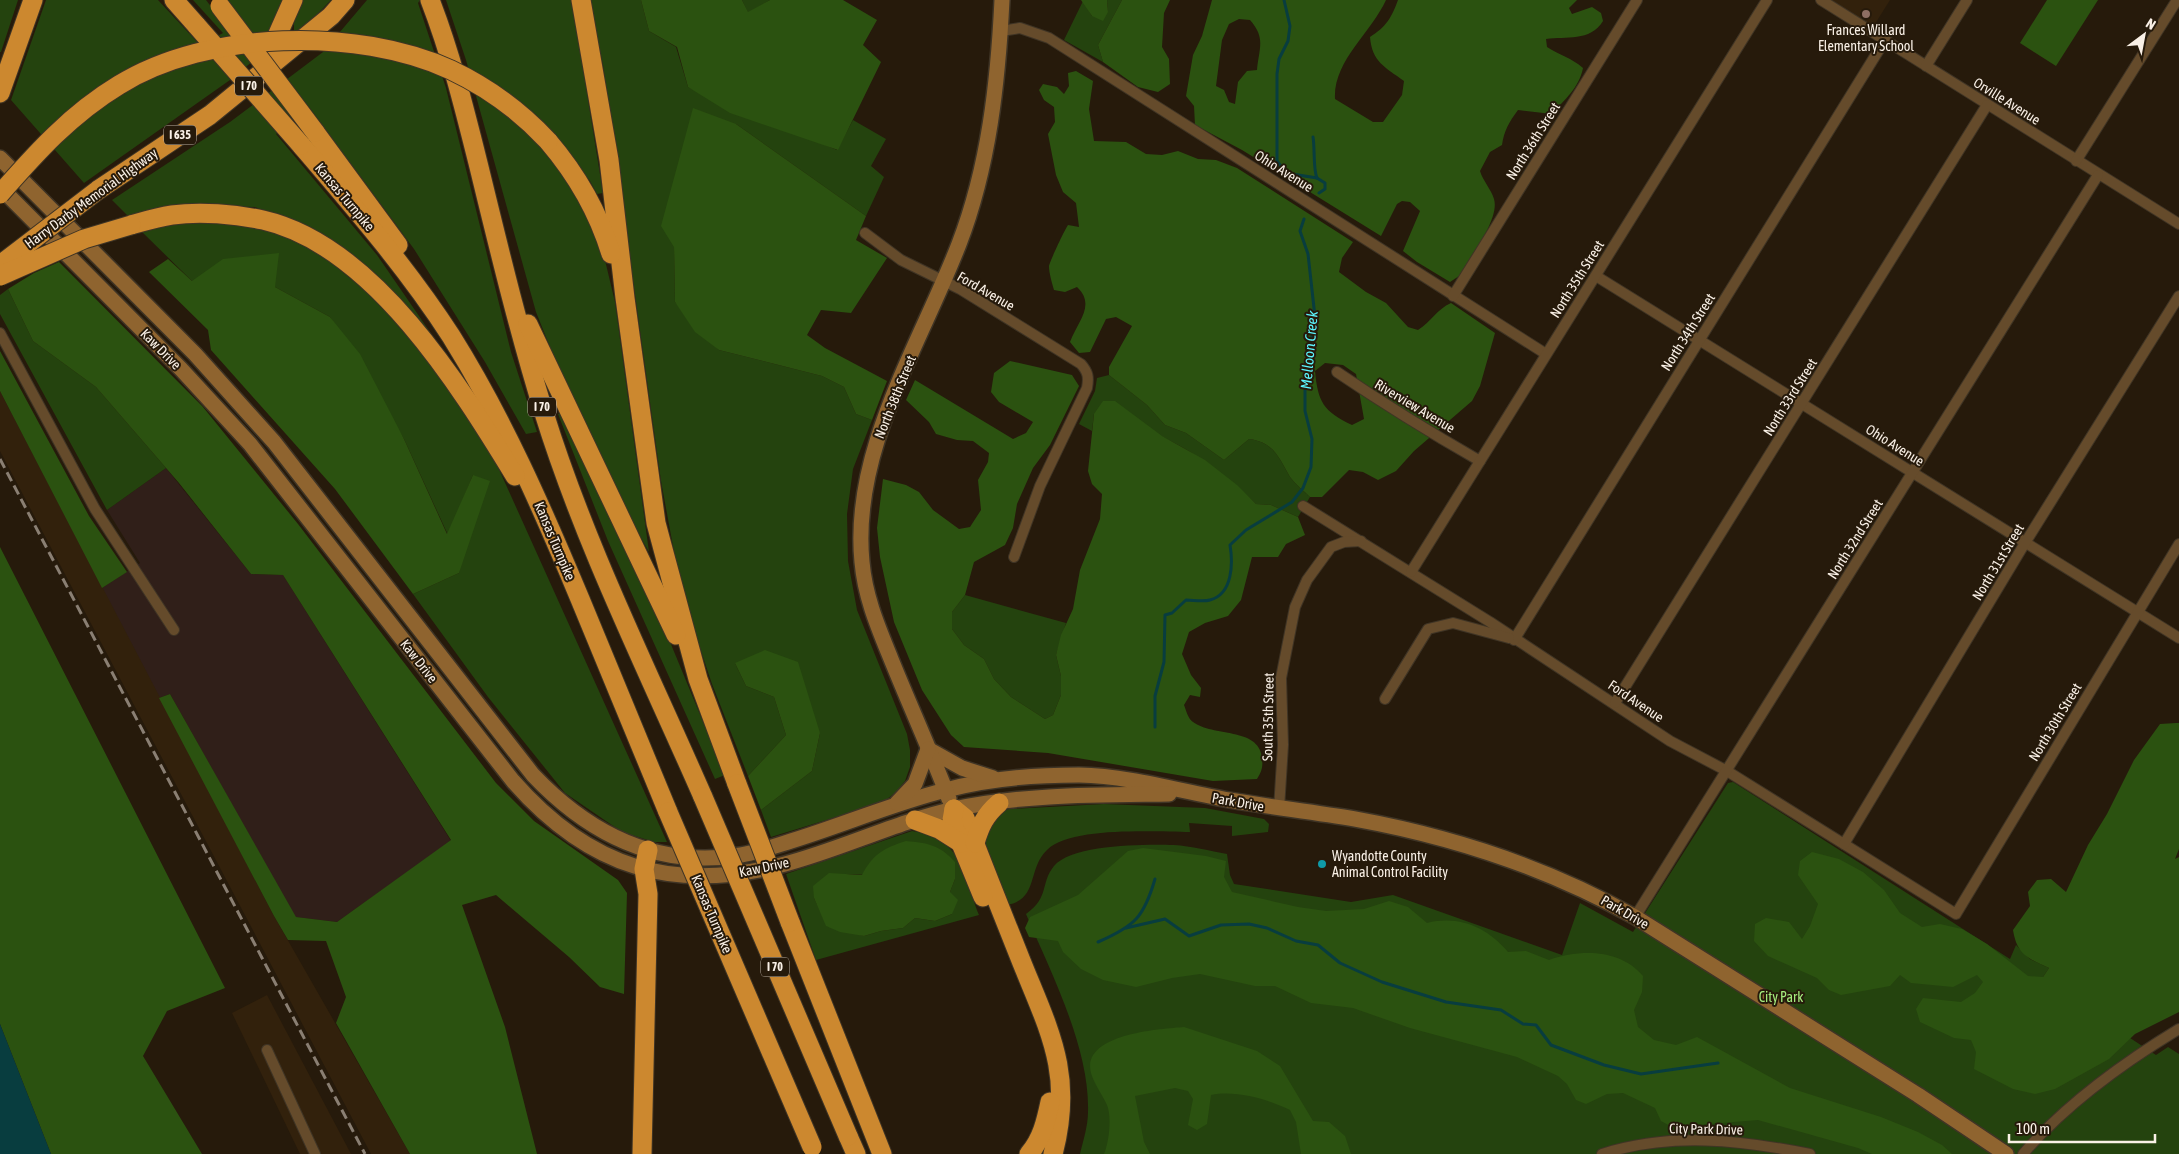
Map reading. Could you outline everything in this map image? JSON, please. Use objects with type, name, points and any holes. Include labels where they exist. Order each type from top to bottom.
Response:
[{"type":"highway","points":[[2,88],[33,0]]},
{"type":"highway","name":"Kansas Turnpike","points":[[174,0],[301,145],[415,282],[451,336],[486,396],[518,457],[557,544],[668,812],[813,1152]]},
{"type":"highway","points":[[259,76],[293,0]]},
{"type":"highway","name":"Harry Darby Memorial Highway","points":[[0,265],[98,190],[210,115],[331,16],[346,0]]},
{"type":"highway","name":"I 70","points":[[430,0],[439,22],[465,113],[542,406],[573,496],[856,1154]]},
{"type":"highway","points":[[581,0],[608,160],[656,523],[698,679]]},
{"type":"highway","points":[[218,3],[396,241],[415,282]]},
{"type":"highway","points":[[0,194],[50,138],[90,104],[120,84],[155,68],[188,56],[251,43],[283,42],[356,45],[422,59],[451,70],[503,100],[525,117],[567,164],[586,192],[604,232],[625,298]]},
{"type":"highway","points":[[0,276],[84,239],[131,224],[172,215],[220,214],[264,220],[311,239],[337,254],[370,283],[440,361],[470,403],[557,544]]},
{"type":"highway","points":[[506,273],[538,348],[698,679],[883,1152]]},
{"type":"highway","points":[[968,843],[988,812],[999,803]]},
{"type":"highway","points":[[954,809],[965,818],[968,843],[1013,954],[1043,1042],[1050,1099],[1045,1126],[1035,1147],[1029,1154]]},
{"type":"highway","points":[[915,820],[968,843]]},
{"type":"highway","points":[[629,1154],[636,1131],[641,904],[637,885],[644,869],[648,850]]},
{"type":"highway","points":[[1013,954],[1046,1017],[1056,1050],[1062,1102],[1052,1154]]},
{"type":"highway","points":[[636,1131],[642,1154]]},
{"type":"main road","name":"North 38th Street","points":[[954,809],[868,600],[862,562],[861,518],[869,464],[890,407],[960,243],[978,179],[994,108],[1002,0]]},
{"type":"main road","name":"Kaw Drive","points":[[0,158],[195,354],[274,442],[538,781],[554,797],[594,827],[648,850],[681,857],[709,858],[742,855],[946,790]]},
{"type":"main road","name":"Kaw Drive","points":[[0,186],[181,370],[250,444],[513,781],[537,809],[583,844],[624,863],[669,874],[695,876],[746,872],[785,864],[915,820],[954,809]]},
{"type":"main road","points":[[892,807],[915,784],[928,749],[962,768],[996,779]]},
{"type":"main road","name":"Park Drive","points":[[946,790],[996,779],[1082,775],[1141,782],[1193,794],[1356,820],[1462,844],[1561,879],[1635,917],[1918,1095],[2006,1154]]},
{"type":"main road","name":"Park Drive","points":[[954,809],[1034,798],[1096,794],[1193,794]]},
{"type":"street","name":"North 36th Street","points":[[1453,296],[1637,0]]},
{"type":"street","name":"North 35th Street","points":[[1411,572],[1767,0]]},
{"type":"street","name":"Orville Avenue","points":[[1821,0],[2179,224]]},
{"type":"street","points":[[1926,66],[1967,0]]},
{"type":"street","points":[[2076,161],[2177,0]]},
{"type":"street","name":"Ohio Avenue","points":[[1001,32],[1020,28],[1049,38],[1546,354]]},
{"type":"street","name":"North 34th Street","points":[[1514,640],[1885,40]]},
{"type":"street","name":"North 33rd Street","points":[[1615,703],[1987,105]]},
{"type":"street","name":"North 32nd Street","points":[[1635,917],[1728,771],[2098,175]]},
{"type":"street","name":"Ford Avenue","points":[[865,233],[901,260],[960,289],[1081,364],[1089,376],[1087,388],[1040,486],[1014,557]]},
{"type":"street","name":"Ohio Avenue","points":[[1596,276],[2179,638]]},
{"type":"street","name":"North 31st Street","points":[[1844,844],[2025,543],[2179,296]]},
{"type":"street","points":[[0,333],[95,509],[174,630]]},
{"type":"street","name":"Riverview Avenue","points":[[1337,372],[1415,424],[1436,434],[1480,461]]},
{"type":"street","name":"Ford Avenue","points":[[1303,506],[1411,572],[1514,640],[1615,703],[1631,716],[1670,741],[1728,771],[1956,914]]},
{"type":"street","name":"South 35th Street","points":[[1279,809],[1283,745],[1281,678],[1295,607],[1307,580],[1331,547],[1344,542],[1361,541]]},
{"type":"street","name":"North 30th Street","points":[[1956,914],[2179,544]]},
{"type":"street","points":[[1385,699],[1428,629],[1453,623],[1514,640]]},
{"type":"street","points":[[2023,1154],[2054,1123],[2106,1078],[2139,1054],[2179,1029]]},
{"type":"street","points":[[267,1050],[315,1154]]},
{"type":"street","name":"City Park Drive","points":[[1602,1154],[1632,1144],[1683,1139],[1761,1144],[1810,1154]]},
{"type":"shaded area","name":"Frances Willard Elementary School","points":[[1829,0],[1890,0],[1873,27]]},
{"type":"shaded area","points":[[0,391],[274,916],[410,1154],[371,1154],[0,451]]},
{"type":"shaded area","points":[[166,468],[251,574],[283,575],[451,841],[337,922],[295,917],[170,694],[159,698],[102,588],[140,563],[107,510]]},
{"type":"shaded area","points":[[267,995],[351,1154],[300,1154],[232,1013]]},
{"type":"green space","points":[[0,0],[18,0],[1,52],[0,52]]},
{"type":"green space","points":[[46,0],[158,0],[200,45],[223,33],[193,0],[206,0],[229,30],[225,0],[286,0],[264,52],[230,80],[84,183],[11,100]]},
{"type":"green space","points":[[302,0],[331,0],[304,28],[294,35],[294,23]]},
{"type":"green space","points":[[367,0],[420,0],[418,3],[446,88],[511,352],[537,432],[526,434],[485,362],[414,249],[309,107],[276,134],[377,255],[430,332],[426,334],[298,225],[255,207],[188,206],[131,219],[112,200],[230,122],[323,52]]},
{"type":"green space","points":[[446,0],[572,0],[603,193],[597,194],[590,181],[553,135],[554,156],[593,225],[604,256],[615,302],[649,552],[624,508],[566,387],[536,312],[466,60]]},
{"type":"green space","points":[[589,0],[641,0],[649,31],[676,47],[688,87],[837,150],[853,120],[886,139],[871,166],[884,177],[866,216],[736,124],[674,247],[675,302],[719,350],[822,376],[844,387],[856,414],[872,420],[853,469],[847,514],[848,561],[857,610],[907,734],[910,750],[910,767],[905,781],[895,793],[882,803],[771,837],[761,810],[812,771],[820,733],[735,663],[746,686],[774,697],[786,735],[748,776],[712,684],[690,618],[675,557],[661,481],[603,65]]},
{"type":"green space","points":[[641,0],[742,0],[748,12],[770,0],[843,0],[877,20],[863,45],[881,62],[838,150],[730,113],[688,87],[677,47],[649,31]]},
{"type":"green space","points":[[742,0],[770,0],[748,13]]},
{"type":"green space","points":[[1081,0],[1107,0],[1108,12],[1103,21],[1092,16]]},
{"type":"green space","points":[[1107,0],[1122,0],[1098,45],[1103,62],[1064,40],[1083,1],[1092,16],[1108,12]]},
{"type":"green space","points":[[1122,0],[1170,0],[1164,13],[1162,47],[1169,59],[1170,84],[1158,92],[1138,87],[1103,62],[1098,45]]},
{"type":"green space","points":[[1212,0],[1386,0],[1346,60],[1336,85],[1335,99],[1373,122],[1383,122],[1402,95],[1404,81],[1385,68],[1377,58],[1373,52],[1370,37],[1388,21],[1398,0],[1577,0],[1569,8],[1572,14],[1592,7],[1601,13],[1603,21],[1598,28],[1585,35],[1546,39],[1547,47],[1583,68],[1581,75],[1571,93],[1552,114],[1518,110],[1507,127],[1502,145],[1490,152],[1480,171],[1494,199],[1493,217],[1483,238],[1459,276],[1450,282],[1403,251],[1420,211],[1410,202],[1402,201],[1397,204],[1381,236],[1242,150],[1195,125],[1194,106],[1186,96],[1193,55],[1202,36]],"holes":[[[1239,19],[1250,20],[1260,38],[1257,70],[1247,71],[1238,82],[1235,104],[1229,102],[1224,90],[1216,86],[1222,40],[1229,24]]]},
{"type":"green space","points":[[2047,0],[2098,0],[2056,66],[2020,43]]},
{"type":"green space","points":[[1076,71],[1093,81],[1089,109],[1094,141],[1126,142],[1146,154],[1162,155],[1178,151],[1198,159],[1216,160],[1237,168],[1353,242],[1342,258],[1339,272],[1366,292],[1386,303],[1408,327],[1418,330],[1451,303],[1495,333],[1480,386],[1472,401],[1414,451],[1396,471],[1378,480],[1363,472],[1349,470],[1322,497],[1310,497],[1290,477],[1275,452],[1264,444],[1249,439],[1224,460],[1186,433],[1165,425],[1147,405],[1109,375],[1109,367],[1132,326],[1116,317],[1106,319],[1090,352],[1079,353],[1070,342],[1084,313],[1085,300],[1077,287],[1065,292],[1054,290],[1052,284],[1049,266],[1058,245],[1068,225],[1079,227],[1076,203],[1063,192],[1056,175],[1048,134],[1055,122],[1054,107],[1044,100],[1039,90],[1043,84],[1057,87],[1064,94],[1069,86],[1068,73]],"holes":[[[1325,363],[1343,365],[1356,374],[1364,419],[1352,425],[1328,410],[1320,398],[1316,382],[1315,371]]]},
{"type":"green space","points":[[693,108],[736,124],[866,216],[856,240],[887,258],[851,313],[821,310],[807,335],[825,348],[887,381],[872,420],[856,414],[844,387],[822,376],[719,350],[695,332],[675,302],[674,247],[661,226]]},
{"type":"green space","points":[[189,221],[252,225],[287,235],[328,260],[372,296],[427,359],[484,436],[667,842],[654,842],[622,832],[565,793],[488,697],[413,594],[459,573],[473,475],[448,535],[404,439],[330,317],[275,287],[192,281],[140,230]]},
{"type":"green space","points":[[279,253],[275,287],[330,317],[360,354],[404,439],[447,534],[473,475],[490,481],[459,573],[413,594],[335,489],[211,350],[208,330],[149,272],[168,259],[192,281],[223,259]]},
{"type":"green space","points":[[59,262],[203,407],[298,524],[496,783],[534,821],[618,880],[627,893],[624,994],[600,987],[569,957],[496,895],[462,905],[505,1027],[537,1154],[410,1154],[336,1023],[346,997],[326,941],[288,940],[274,916],[159,698],[170,694],[296,917],[337,922],[451,840],[283,575],[251,574],[179,483],[96,387],[33,341],[8,289],[34,273]]},
{"type":"green space","points":[[8,289],[33,341],[96,387],[166,468],[107,510],[0,314],[0,295]]},
{"type":"green space","points":[[0,351],[89,516],[127,572],[102,588],[0,391]]},
{"type":"green space","points":[[1010,361],[1072,375],[1079,386],[1050,445],[1033,468],[1017,504],[1013,528],[1005,545],[974,562],[965,595],[952,612],[952,629],[964,645],[984,659],[994,679],[1011,697],[1045,719],[1053,715],[1061,695],[1061,676],[1056,655],[1061,635],[1073,609],[1080,570],[1100,519],[1102,494],[1092,484],[1088,471],[1094,414],[1103,401],[1115,401],[1162,436],[1205,460],[1237,485],[1256,504],[1271,505],[1298,517],[1305,535],[1286,544],[1278,557],[1252,557],[1241,600],[1228,616],[1205,623],[1189,632],[1182,654],[1191,675],[1201,688],[1200,697],[1190,695],[1184,705],[1190,719],[1202,727],[1244,737],[1259,747],[1262,757],[1262,769],[1257,779],[1213,781],[1048,753],[964,747],[951,735],[922,690],[894,622],[880,557],[877,528],[883,479],[906,485],[919,492],[933,510],[959,529],[970,527],[981,510],[978,480],[988,462],[989,453],[973,441],[957,440],[936,434],[929,422],[906,400],[915,380],[1013,439],[1026,433],[1033,422],[999,402],[991,392],[994,373]]},
{"type":"green space","points":[[1109,375],[1147,405],[1165,425],[1186,433],[1224,460],[1249,439],[1270,447],[1279,457],[1292,480],[1310,497],[1298,517],[1271,505],[1256,504],[1212,467],[1155,433],[1094,414],[1092,431],[1079,424],[1095,391],[1097,378]]},
{"type":"green space","points":[[562,412],[602,501],[656,608],[725,775],[715,779],[608,541],[558,414]]},
{"type":"green space","points":[[0,547],[225,988],[167,1011],[143,1056],[202,1154],[51,1154],[0,1024]]},
{"type":"green space","points":[[965,595],[1066,623],[1056,655],[1061,676],[1061,695],[1053,715],[1045,719],[1011,697],[994,679],[984,659],[964,645],[952,629],[952,612]]},
{"type":"green space","points":[[765,650],[798,662],[820,733],[812,771],[761,810],[748,776],[786,735],[774,697],[746,686],[735,663]]},
{"type":"green space","points":[[2179,723],[2179,849],[2175,859],[2179,857],[2179,1012],[2135,1034],[2109,1059],[2055,1089],[2035,1094],[2013,1089],[1974,1069],[1976,1052],[1971,1040],[1954,1038],[1920,1022],[1916,1009],[1923,998],[1961,1002],[1975,993],[1983,982],[1977,975],[1953,987],[1911,983],[1900,975],[1890,986],[1841,995],[1829,990],[1817,978],[1768,956],[1754,941],[1755,924],[1766,918],[1789,922],[1802,939],[1810,926],[1818,904],[1798,875],[1800,861],[1812,852],[1839,859],[1863,872],[1884,890],[1900,913],[1922,927],[1940,924],[1962,929],[1987,944],[2028,976],[2043,977],[2049,968],[2025,955],[2017,945],[2013,930],[2030,906],[2028,892],[2037,880],[2051,879],[2066,892],[2088,845],[2107,814],[2134,760],[2160,724]]},
{"type":"green space","name":"City Park","points":[[1733,782],[2010,959],[2016,945],[2030,959],[2049,968],[2043,977],[2037,977],[2156,1055],[2168,1047],[2179,1054],[2179,1154],[1080,1154],[1088,1112],[1083,1062],[1067,1011],[1026,914],[1039,902],[1050,872],[1063,859],[1093,849],[1129,845],[1187,846],[1227,854],[1230,875],[1234,884],[1351,902],[1393,895],[1562,955],[1580,903],[1633,932],[1728,783]]},
{"type":"green space","points":[[1104,804],[1205,808],[1264,819],[1269,824],[1268,832],[1232,836],[1232,826],[1189,823],[1190,832],[1137,831],[1075,837],[1059,842],[1047,850],[1037,866],[1032,882],[1024,897],[1017,902],[1007,905],[982,841],[998,813],[1009,809]]},
{"type":"green space","points":[[912,831],[929,835],[942,842],[959,860],[979,915],[816,960],[786,874]],"holes":[[[847,874],[955,879],[950,892],[952,914],[935,921],[915,918],[903,928],[864,936],[827,926],[814,898]]]},
{"type":"green space","points":[[906,841],[939,848],[955,862],[955,879],[950,892],[958,900],[952,914],[935,921],[915,918],[903,928],[864,936],[840,932],[826,926],[814,898],[813,886],[829,873],[862,875],[870,862],[880,853],[891,846]]},
{"type":"green space","points":[[1143,848],[1206,856],[1226,861],[1224,877],[1232,892],[1298,907],[1326,911],[1364,909],[1389,901],[1408,907],[1427,923],[1450,921],[1472,925],[1491,936],[1508,952],[1526,951],[1549,960],[1561,956],[1587,953],[1612,956],[1634,967],[1643,976],[1642,992],[1634,1010],[1638,1027],[1654,1040],[1676,1045],[1697,1037],[1790,1088],[1881,1117],[1918,1132],[1942,1145],[1952,1154],[1872,1154],[1858,1148],[1758,1120],[1672,1127],[1661,1121],[1655,1108],[1623,1093],[1607,1094],[1586,1104],[1576,1100],[1567,1084],[1558,1076],[1517,1057],[1410,1028],[1353,1008],[1311,1003],[1275,986],[1255,986],[1200,974],[1172,978],[1136,987],[1103,980],[1081,969],[1063,952],[1058,941],[1029,937],[1025,928],[1030,917],[1078,895],[1128,851]]},
{"type":"green space","points":[[1184,1027],[1257,1051],[1280,1066],[1313,1121],[1329,1122],[1345,1136],[1351,1154],[1301,1154],[1296,1122],[1290,1110],[1251,1096],[1211,1095],[1207,1124],[1197,1130],[1188,1125],[1193,1099],[1188,1091],[1175,1088],[1135,1096],[1144,1142],[1150,1154],[1104,1154],[1110,1123],[1109,1110],[1091,1073],[1091,1060],[1098,1050],[1109,1042],[1124,1036]]},
{"type":"water","points":[[0,1024],[51,1154],[0,1154]]},
{"type":"waterway","name":"Melloon Creek","points":[[1284,0],[1290,26],[1288,41],[1279,59],[1277,74],[1277,161],[1286,173],[1317,178],[1325,183],[1325,189],[1319,193]]},
{"type":"waterway","points":[[1313,137],[1317,178]]},
{"type":"waterway","name":"Melloon Creek","points":[[1155,727],[1155,696],[1164,662],[1165,615],[1172,613],[1186,600],[1201,601],[1218,597],[1227,585],[1230,577],[1230,545],[1246,530],[1292,502],[1303,488],[1311,467],[1312,439],[1305,411],[1305,379],[1315,317],[1308,254],[1300,231],[1304,219]]},
{"type":"waterway","name":"Melloon Creek","points":[[1098,942],[1121,931],[1136,919],[1147,903],[1155,879]]},
{"type":"waterway","points":[[1126,928],[1165,919],[1189,936],[1221,925],[1249,924],[1267,928],[1296,941],[1318,945],[1340,963],[1382,982],[1446,1002],[1501,1010],[1523,1024],[1536,1025],[1551,1045],[1604,1065],[1641,1074],[1718,1063]]},
{"type":"railway","points":[[0,459],[365,1154]]},
{"type":"place","name":"Frances Willard Elementary School","points":[[1866,14]]},
{"type":"place","name":"Wyandotte County Animal Control Facility","points":[[1322,864]]}]
